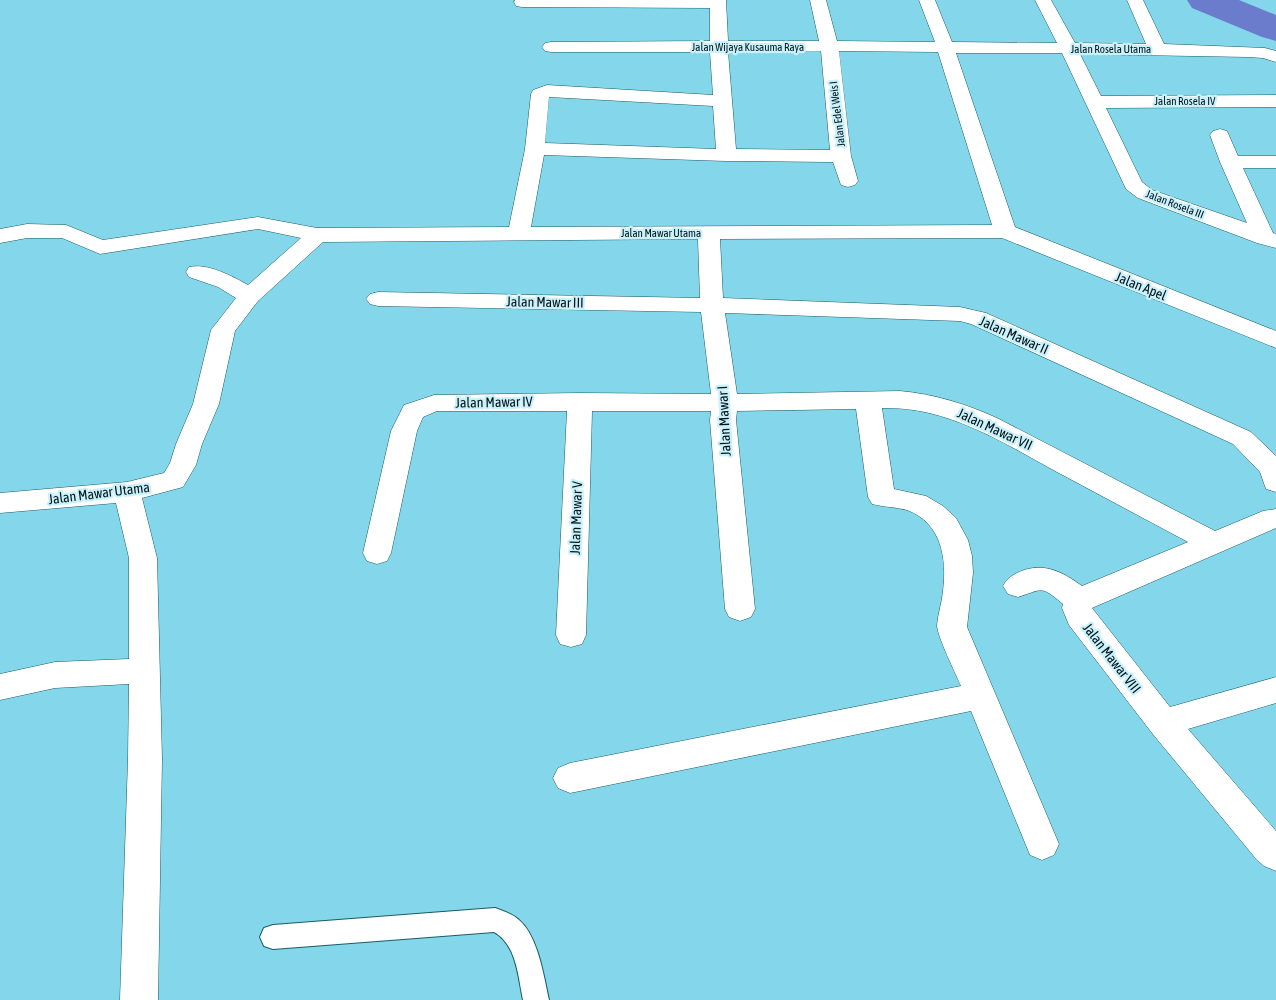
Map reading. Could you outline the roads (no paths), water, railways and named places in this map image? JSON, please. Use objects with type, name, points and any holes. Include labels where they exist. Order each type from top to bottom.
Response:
[{"type":"street","name":"Jalan Edel Weis I","points":[[818,0],[829,46],[842,156],[848,182]]},
{"type":"street","points":[[927,0],[946,48],[1005,231]]},
{"type":"street","name":"Jalan Rosela III","points":[[1043,0],[1095,102],[1133,185],[1145,194],[1270,240]]},
{"type":"street","points":[[1135,0],[1157,49]]},
{"type":"street","points":[[522,2],[718,2],[726,155]]},
{"type":"street","name":"Jalan Wijaya Kusauma Raya","points":[[550,47],[829,46],[946,48]]},
{"type":"street","name":"Jalan Rosela Utama","points":[[946,48],[1157,49],[1265,53],[1276,57]]},
{"type":"street","points":[[519,233],[535,149],[538,97],[540,94],[547,91],[722,101]]},
{"type":"street","name":"Jalan Rosela IV","points":[[1095,102],[1276,101]]},
{"type":"street","points":[[1220,135],[1230,162],[1270,240]]},
{"type":"street","points":[[535,149],[726,155],[842,156]]},
{"type":"street","points":[[1230,162],[1276,162]]},
{"type":"street","name":"Jalan Mawar Utama","points":[[0,236],[27,231],[66,232],[100,247],[258,224],[317,235],[1005,231]]},
{"type":"street","name":"Jalan Apel","points":[[1005,231],[1276,340]]},
{"type":"street","name":"Jalan Mawar I","points":[[709,233],[712,304],[725,402],[723,420],[740,609]]},
{"type":"street","name":"Jalan Mawar Utama","points":[[0,503],[127,492],[173,480],[183,465],[189,444],[206,404],[223,330],[250,296],[317,235]]},
{"type":"street","points":[[198,272],[226,282],[250,296]]},
{"type":"street","name":"Jalan Mawar III","points":[[378,300],[712,304]]},
{"type":"street","name":"Jalan Mawar II","points":[[712,304],[946,312],[978,318],[1242,438],[1272,468],[1276,482]]},
{"type":"street","points":[[868,400],[882,497],[915,502],[937,514],[953,535],[959,567],[957,600],[952,627],[1042,844]]},
{"type":"street","name":"Jalan Mawar V","points":[[571,635],[580,401]]},
{"type":"street","name":"Jalan Mawar VII","points":[[725,402],[923,401],[971,416],[1213,543]]},
{"type":"street","name":"Jalan Mawar IV","points":[[377,553],[404,431],[413,411],[434,403],[725,402]]},
{"type":"street","points":[[127,492],[143,558],[145,769],[139,1000]]},
{"type":"street","points":[[1018,586],[1030,578],[1041,577],[1055,581],[1079,600],[1275,515]]},
{"type":"street","name":"Jalan Mawar VIII","points":[[1079,600],[1076,608],[1080,617],[1163,723],[1276,855]]},
{"type":"street","points":[[0,687],[55,675],[143,671]]},
{"type":"street","points":[[1163,723],[1276,690]]},
{"type":"street","points":[[570,778],[979,696]]},
{"type":"lane","points":[[273,937],[495,920],[507,925],[517,936],[531,972],[536,1000]]},
{"type":"waterway","points":[[1206,0],[1276,29]]}]
